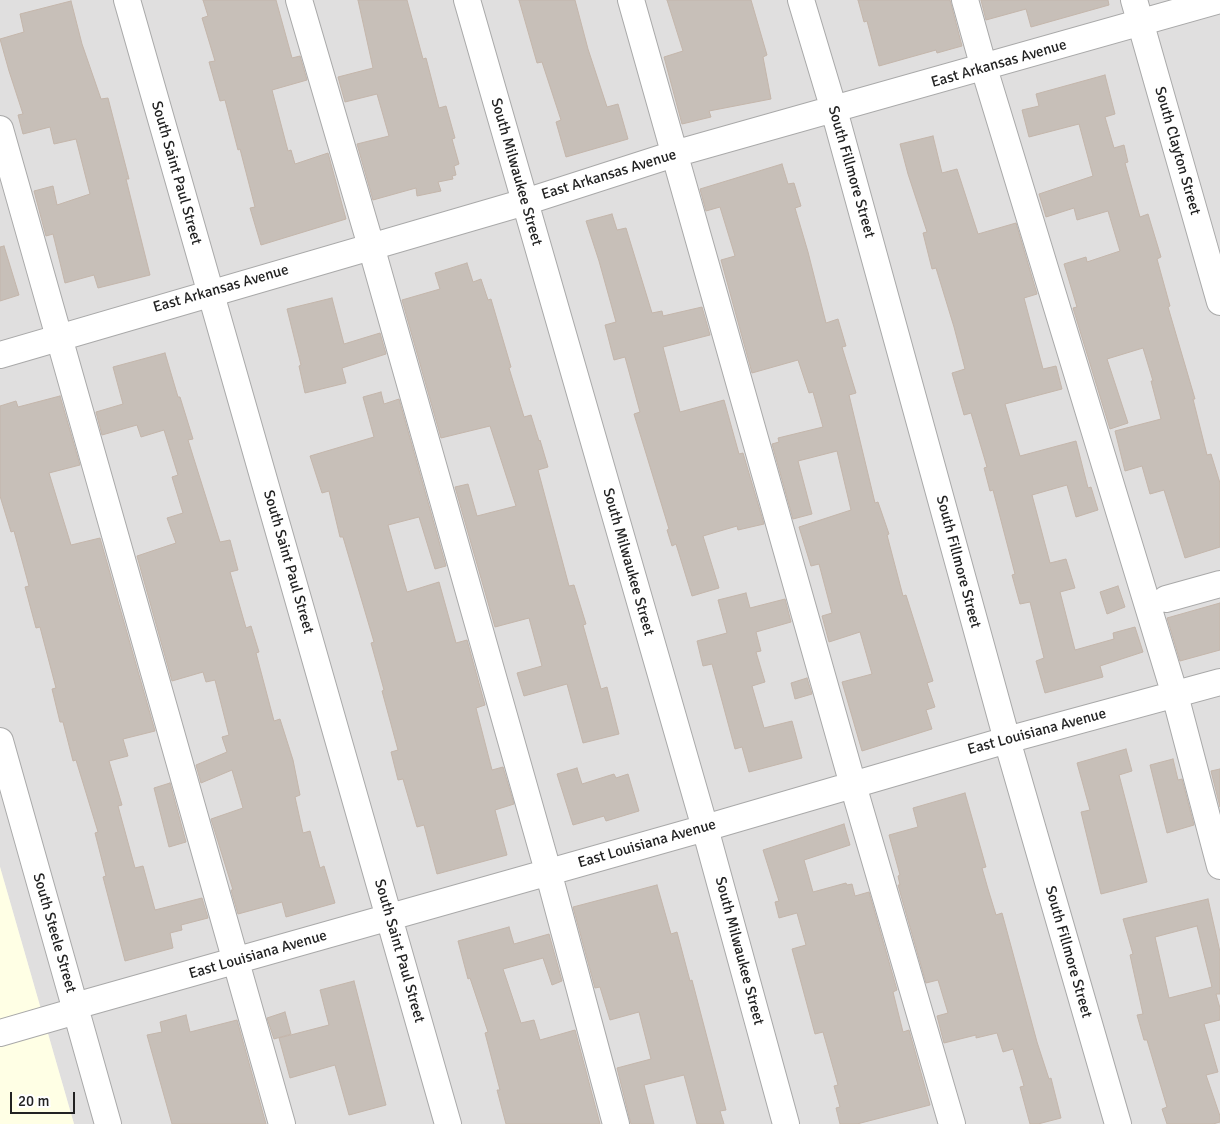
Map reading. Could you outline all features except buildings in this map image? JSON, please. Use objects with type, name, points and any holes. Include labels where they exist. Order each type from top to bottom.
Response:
[{"type":"street","name":"South Saint Paul Street","points":[[127,0],[448,1124]]},
{"type":"street","points":[[299,0],[371,246],[548,871],[616,1124]]},
{"type":"street","name":"South Milwaukee Street","points":[[467,0],[705,828],[786,1124]]},
{"type":"street","points":[[630,0],[853,785],[952,1124]]},
{"type":"street","name":"South Fillmore Street","points":[[800,0],[834,110],[1007,740],[1118,1124]]},
{"type":"street","points":[[965,0],[1174,695],[1220,866]]},
{"type":"street","name":"East Arkansas Avenue","points":[[0,355],[210,292],[524,202],[674,154],[984,68],[1137,12],[1220,0]]},
{"type":"street","name":"South Clayton Street","points":[[1137,12],[1220,302]]},
{"type":"street","points":[[0,129],[282,1124]]},
{"type":"street","points":[[1166,599],[1220,584]]},
{"type":"street","name":"East Louisiana Avenue","points":[[0,1033],[236,961],[548,871],[705,828],[1007,740],[1220,682]]},
{"type":"street","name":"South Steele Street","points":[[0,741],[108,1124]]},
{"type":"shaded area","points":[[0,0],[1220,0],[1220,1124],[74,1124],[0,867]]},
{"type":"shaded area","points":[[0,867],[74,1124],[0,1124]]}]
